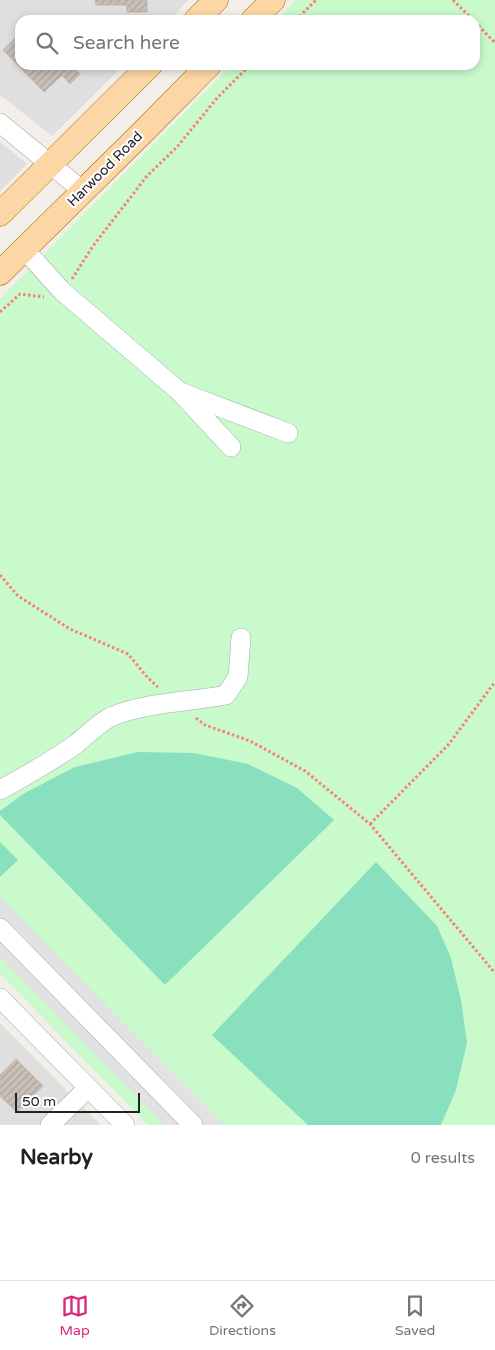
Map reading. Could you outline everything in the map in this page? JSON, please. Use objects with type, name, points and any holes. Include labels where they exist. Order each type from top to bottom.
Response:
[{"type":"main road","points":[[201,15],[216,0]]},
{"type":"main road","points":[[258,15],[273,0]]},
{"type":"main road","points":[[0,214],[145,70]]},
{"type":"main road","name":"Harwood Road","points":[[0,273],[204,70]]},
{"type":"street","points":[[0,123],[83,191]]},
{"type":"street","points":[[24,249],[62,291],[180,392],[231,447]]},
{"type":"street","points":[[180,392],[288,434]]},
{"type":"street","points":[[0,790],[42,767],[110,716],[136,708],[226,695],[238,677],[241,638]]},
{"type":"street","points":[[0,928],[193,1125]]},
{"type":"street","points":[[0,998],[125,1125]]},
{"type":"street","points":[[50,1125],[88,1088]]},
{"type":"path","points":[[301,15],[316,0]]},
{"type":"path","points":[[453,0],[468,15]]},
{"type":"path","points":[[480,27],[495,43]]},
{"type":"path","points":[[0,312],[20,294],[56,297],[68,284],[93,246],[147,176],[176,147],[217,98],[245,70]]},
{"type":"path","points":[[0,575],[18,596],[70,629],[128,654],[148,678],[205,725],[250,741],[305,771],[370,824],[495,973]]},
{"type":"path","points":[[370,824],[448,745],[495,682]]},
{"type":"shaded area","points":[[0,0],[189,0],[174,15],[15,15],[15,70],[119,70],[52,136],[0,95]]},
{"type":"shaded area","points":[[0,142],[27,164],[0,191]]},
{"type":"shaded area","points":[[0,897],[224,1125],[165,1125],[0,957]]},
{"type":"shaded area","points":[[1,1024],[101,1125],[0,1125]]},
{"type":"green space","points":[[296,0],[495,0],[495,1125],[148,1125],[0,974],[0,299],[227,70],[480,70],[480,15],[281,15]]},
{"type":"green space","points":[[138,752],[194,753],[248,764],[297,788],[334,820],[165,985],[0,815],[0,811],[23,794],[75,767]]},
{"type":"green space","points":[[0,842],[18,860],[0,877]]},
{"type":"green space","points":[[376,862],[437,926],[451,958],[461,1000],[467,1043],[456,1090],[441,1125],[308,1125],[212,1035]]},
{"type":"building","points":[[95,0],[147,0],[147,12],[127,12],[127,5],[96,5]]},
{"type":"building","points":[[15,38],[15,62],[3,50]]},
{"type":"building","points":[[23,70],[76,70],[80,74],[70,84],[62,75],[44,92]]},
{"type":"building","points":[[16,1059],[43,1086],[17,1112],[0,1096],[0,1075]]}]
